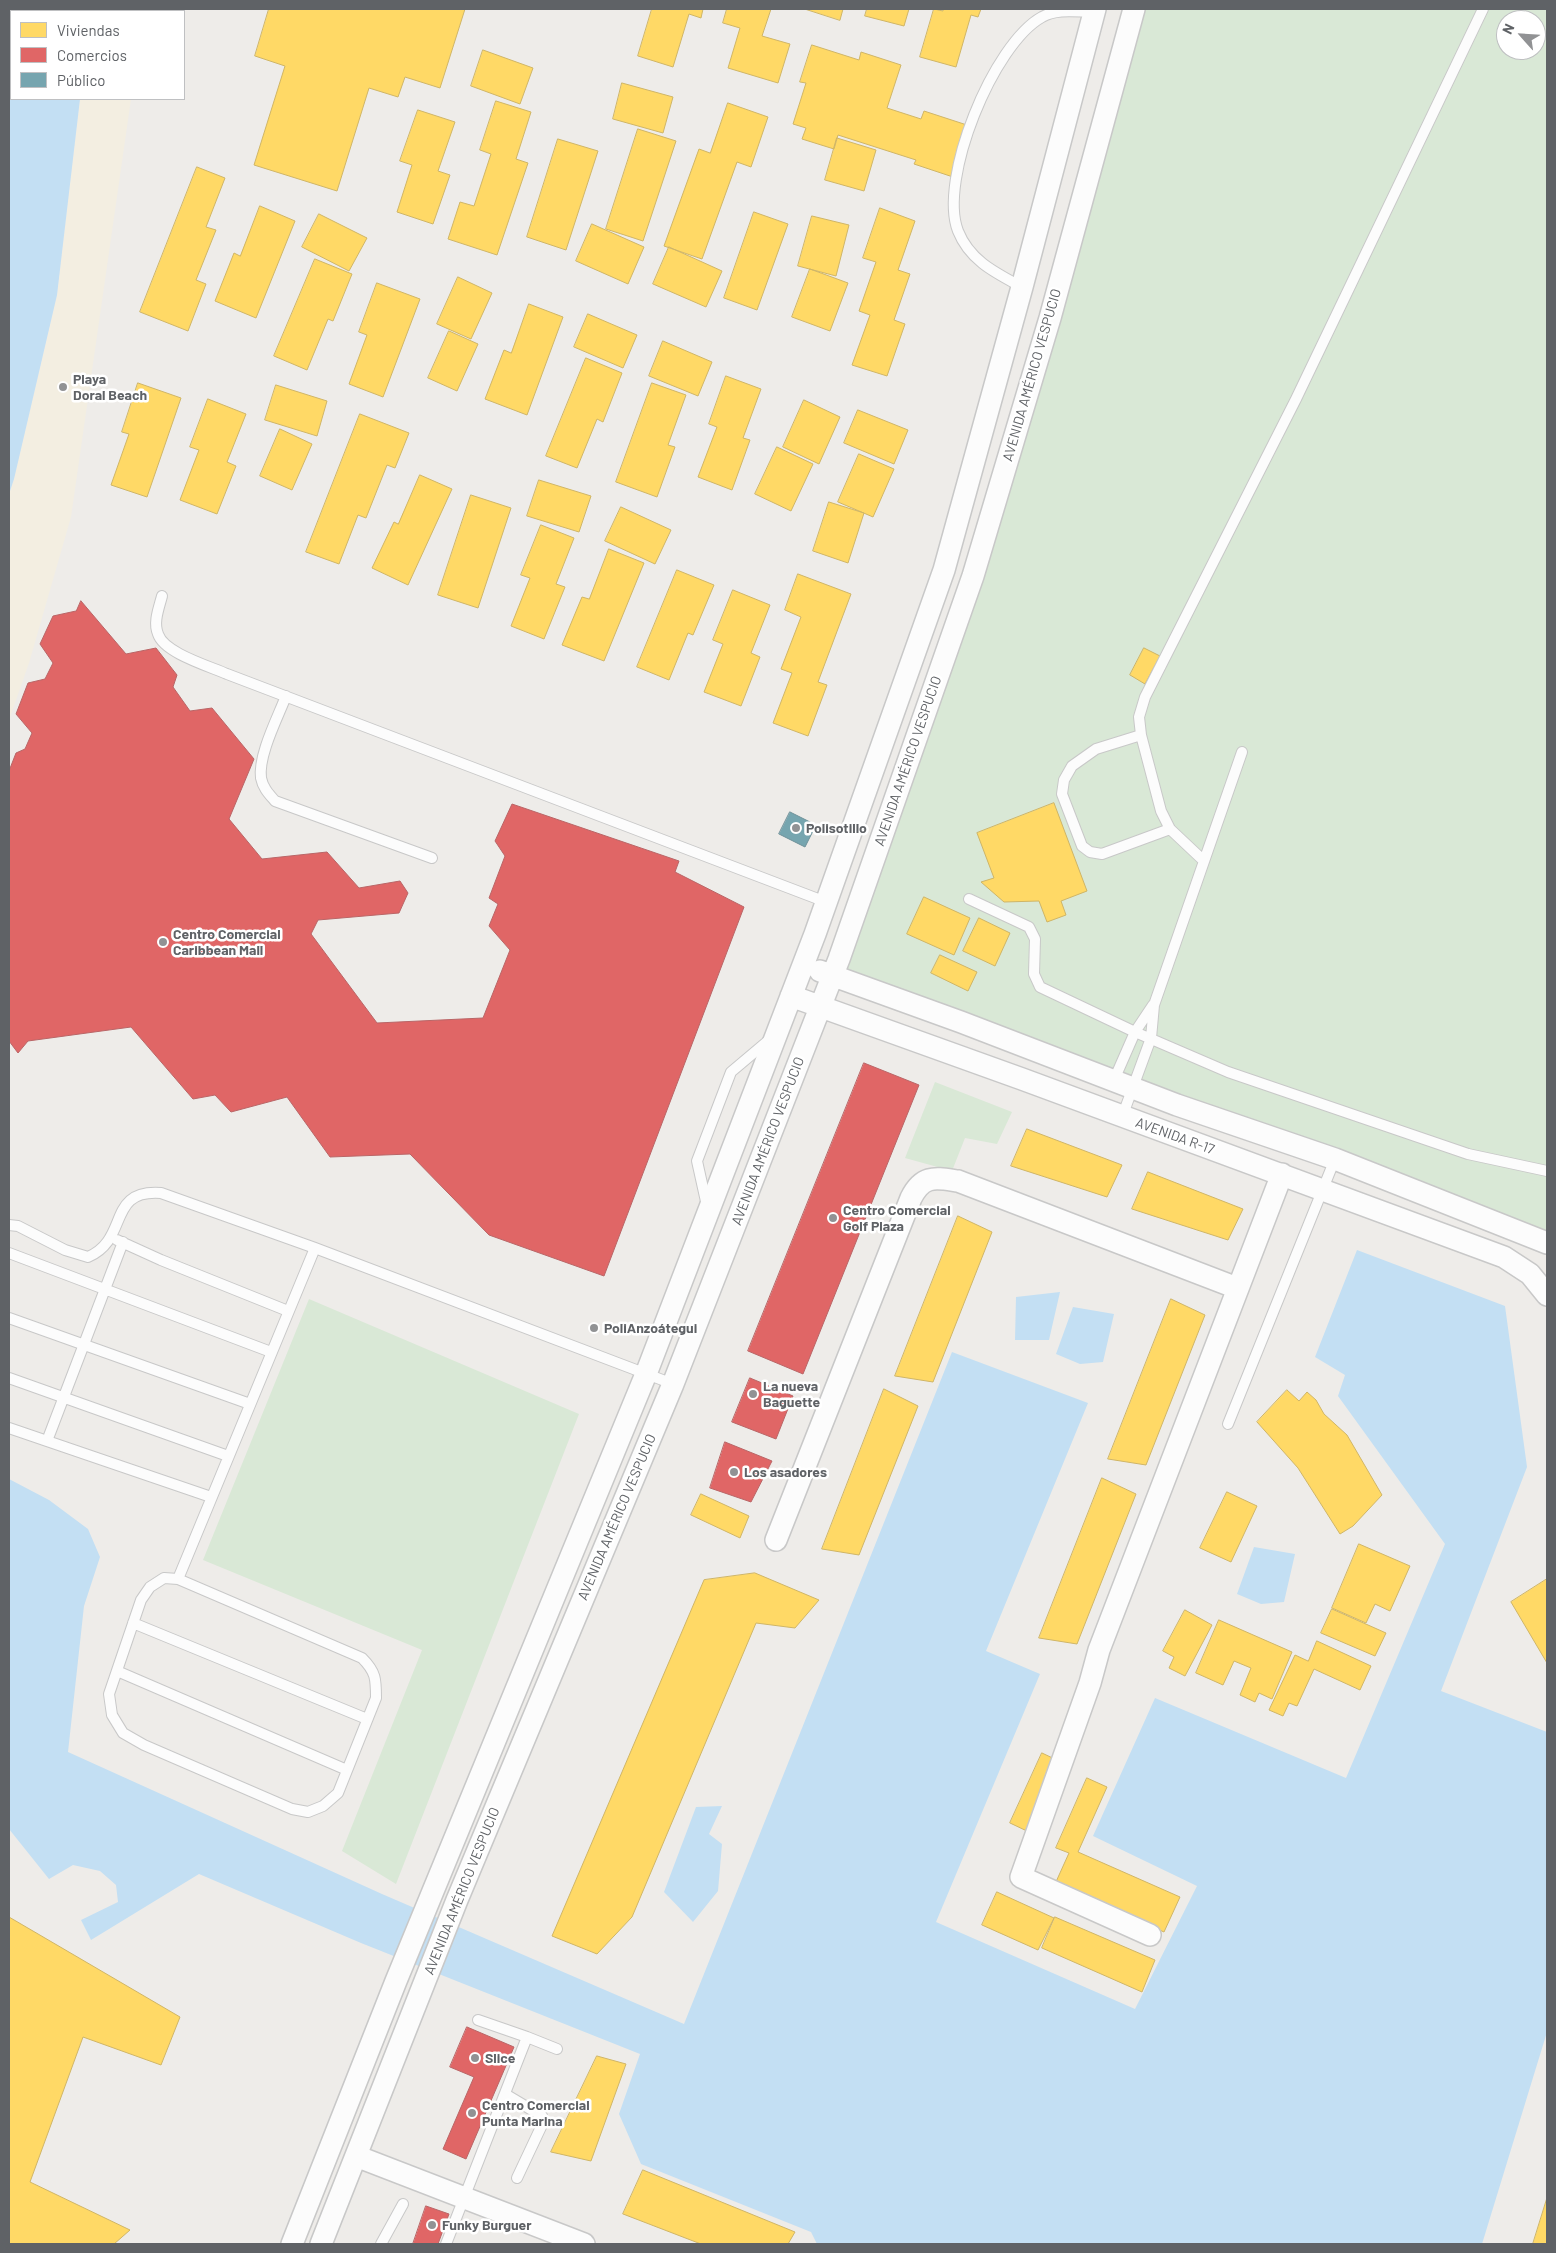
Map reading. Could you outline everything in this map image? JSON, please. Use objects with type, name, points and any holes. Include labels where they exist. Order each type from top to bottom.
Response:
[{"type":"street","name":"AVENIDA AMÉRICO VESPUCIO","points":[[321,2244],[457,1900],[673,1384],[832,975],[973,576],[1050,318],[1134,9]]},
{"type":"street","name":"AVENIDA AMÉRICO VESPUCIO","points":[[292,2244],[396,1981],[646,1374],[804,964],[944,570],[1022,288],[1095,10]]},
{"type":"street","points":[[804,964],[1177,1105],[1335,1159],[1547,1243]]},
{"type":"street","name":"AVENIDA R-17","points":[[792,996],[1323,1189],[1504,1257],[1530,1274],[1547,1294]]},
{"type":"street","points":[[1150,1935],[1021,1877],[1090,1683],[1099,1650],[1236,1288],[1282,1174]]},
{"type":"street","points":[[776,1540],[911,1198],[917,1186],[931,1178],[958,1181],[1236,1288]]},
{"type":"street","points":[[1504,1257],[1514,1229]]},
{"type":"street","points":[[356,2156],[584,2244]]},
{"type":"lane","points":[[1204,861],[1170,829],[1161,811],[1141,735],[1139,716],[1145,697],[1300,390],[1483,9]]},
{"type":"lane","points":[[1022,288],[986,268],[970,252],[958,232],[952,211],[962,157],[982,94],[995,69],[1030,26],[1042,17],[1057,12],[1095,10]]},
{"type":"lane","points":[[162,596],[156,623],[158,635],[166,646],[227,674],[826,902]]},
{"type":"lane","points":[[286,696],[262,761],[261,778],[265,790],[276,801],[432,858]]},
{"type":"lane","points":[[1141,735],[1096,749],[1072,766],[1064,780],[1062,794],[1082,846],[1090,852],[1102,854],[1170,829]]},
{"type":"lane","points":[[1122,1117],[1151,1038],[1154,1005],[1242,752]]},
{"type":"lane","points":[[969,899],[1029,927],[1035,939],[1034,974],[1040,987],[1135,1032],[1228,1072],[1468,1154],[1547,1171]]},
{"type":"lane","points":[[1114,1080],[1135,1032],[1154,1005]]},
{"type":"lane","points":[[708,1213],[697,1161],[731,1072],[777,1033]]},
{"type":"lane","points":[[1228,1424],[1335,1159]]},
{"type":"lane","points":[[9,1225],[18,1226],[65,1250],[88,1257],[101,1252],[112,1237],[123,1208],[133,1198],[146,1192],[161,1193],[315,1248],[673,1384]]},
{"type":"lane","points":[[112,1237],[162,1260],[288,1311]]},
{"type":"lane","points":[[47,1441],[123,1242]]},
{"type":"lane","points":[[178,1579],[315,1248]]},
{"type":"lane","points":[[9,1253],[106,1288],[271,1352]]},
{"type":"lane","points":[[9,1318],[250,1404]]},
{"type":"lane","points":[[9,1378],[65,1396],[228,1456]]},
{"type":"lane","points":[[9,1428],[211,1497]]},
{"type":"lane","points":[[164,1578],[178,1579],[362,1658],[372,1668],[376,1682],[376,1698],[338,1792],[324,1806],[308,1812],[292,1808],[144,1745],[123,1733],[112,1715],[109,1694],[141,1600],[150,1587],[164,1578]]},
{"type":"lane","points":[[133,1623],[367,1719]]},
{"type":"lane","points":[[117,1671],[347,1770]]},
{"type":"lane","points":[[478,2020],[557,2049]]},
{"type":"lane","points":[[446,2244],[527,2038]]},
{"type":"lane","points":[[505,2094],[542,2116],[541,2127],[517,2178]]},
{"type":"lane","points":[[380,2244],[403,2204]]},
{"type":"green space","points":[[1134,9],[1547,9],[1547,1239],[832,975],[973,576]]},
{"type":"green space","points":[[935,1082],[1012,1112],[997,1144],[965,1138],[952,1171],[905,1158]]},
{"type":"green space","points":[[309,1299],[579,1414],[396,1884],[342,1851],[422,1650],[203,1560]]},
{"type":"sand","name":"Playa Doral Beach","points":[[80,100],[131,100],[71,517],[29,663],[9,720],[9,494],[57,295]]},
{"type":"water","points":[[9,9],[87,9],[10,10],[10,100],[80,100],[57,295],[9,494]]},
{"type":"water","points":[[1357,1250],[1505,1306],[1527,1467],[1441,1691],[1547,1732],[1547,2032],[1482,2244],[817,2244],[811,2232],[641,2164],[619,2114],[640,2054],[361,1943],[199,1874],[91,1940],[81,1920],[118,1902],[116,1885],[100,1871],[73,1865],[49,1879],[9,1829],[9,1479],[49,1500],[88,1529],[100,1557],[84,1606],[68,1752],[382,1894],[684,2024],[952,1352],[1088,1403],[986,1651],[1040,1674],[936,1922],[1135,2009],[1197,1886],[1093,1836],[1155,1698],[1346,1778],[1445,1544],[1338,1396],[1345,1375],[1315,1357]]},
{"type":"water","points":[[1060,1292],[1049,1340],[1015,1340],[1016,1297]]},
{"type":"water","points":[[1073,1307],[1114,1314],[1103,1362],[1080,1364],[1056,1354]]},
{"type":"water","points":[[1254,1547],[1295,1554],[1284,1602],[1261,1604],[1237,1594]]},
{"type":"water","points":[[722,1806],[709,1834],[722,1844],[718,1891],[693,1922],[664,1892],[696,1807]]},
{"type":"building: Viviendas","points":[[269,9],[465,9],[440,88],[405,77],[398,97],[369,88],[337,191],[254,165],[285,66],[255,56]]},
{"type":"building: Viviendas","points":[[652,9],[703,9],[701,18],[689,14],[673,67],[638,56]]},
{"type":"building: Viviendas","points":[[727,9],[771,9],[762,36],[790,44],[778,83],[728,68],[740,28],[723,23]]},
{"type":"building: Viviendas","points":[[805,9],[843,9],[840,20]]},
{"type":"building: Viviendas","points":[[867,9],[909,9],[904,26],[865,16]]},
{"type":"building: Viviendas","points":[[934,9],[943,11],[943,9],[981,9],[978,17],[971,15],[956,67],[920,57]]},
{"type":"building: Viviendas","points":[[812,45],[859,60],[861,52],[901,65],[887,108],[921,119],[924,111],[970,126],[953,177],[914,164],[916,160],[838,135],[834,149],[802,139],[806,128],[793,124],[806,83],[800,82]]},
{"type":"building: Viviendas","points":[[483,50],[533,68],[520,104],[471,86]]},
{"type":"building: Viviendas","points":[[622,83],[673,97],[663,133],[613,119]]},
{"type":"building: Viviendas","points":[[496,101],[531,112],[516,159],[528,163],[497,255],[448,239],[460,202],[474,206],[491,154],[480,150]]},
{"type":"building: Viviendas","points":[[728,103],[768,117],[751,167],[737,162],[702,259],[664,246],[699,149],[710,153]]},
{"type":"building: Viviendas","points":[[418,110],[455,122],[438,171],[450,175],[433,224],[397,212],[412,165],[400,161]]},
{"type":"building: Viviendas","points":[[638,129],[676,141],[643,241],[606,229]]},
{"type":"building: Viviendas","points":[[837,138],[876,150],[864,191],[825,180]]},
{"type":"building: Viviendas","points":[[558,139],[598,151],[566,250],[527,237]]},
{"type":"building: Viviendas","points":[[197,167],[225,178],[206,227],[216,230],[196,280],[206,284],[188,331],[140,312]]},
{"type":"building: Viviendas","points":[[260,206],[295,221],[256,318],[215,301],[234,253],[240,256]]},
{"type":"building: Viviendas","points":[[880,208],[915,221],[898,270],[910,274],[894,320],[905,324],[887,376],[852,365],[870,315],[859,311],[876,262],[863,258]]},
{"type":"building: Viviendas","points":[[754,212],[788,224],[757,310],[724,298]]},
{"type":"building: Viviendas","points":[[319,214],[367,238],[349,271],[302,247]]},
{"type":"building: Viviendas","points":[[812,216],[849,225],[836,276],[798,266]]},
{"type":"building: Viviendas","points":[[592,224],[644,247],[628,284],[576,261]]},
{"type":"building: Viviendas","points":[[669,247],[722,271],[706,307],[653,284]]},
{"type":"building: Viviendas","points":[[315,259],[352,274],[333,321],[328,319],[307,370],[274,356]]},
{"type":"building: Viviendas","points":[[810,269],[848,283],[830,331],[792,317]]},
{"type":"building: Viviendas","points":[[458,277],[492,293],[471,339],[437,324]]},
{"type":"building: Viviendas","points":[[377,283],[420,299],[383,397],[349,384],[367,335],[359,332]]},
{"type":"building: Viviendas","points":[[529,304],[563,317],[527,415],[485,399],[504,350],[511,353]]},
{"type":"building: Viviendas","points":[[588,314],[637,335],[623,368],[574,347]]},
{"type":"building: Viviendas","points":[[449,331],[478,344],[457,391],[428,378]]},
{"type":"building: Viviendas","points":[[663,341],[712,362],[698,396],[649,376]]},
{"type":"building: Viviendas","points":[[586,358],[622,373],[603,422],[597,419],[577,468],[546,456]]},
{"type":"building: Viviendas","points":[[726,376],[761,389],[743,438],[750,440],[732,490],[698,477],[717,427],[709,424]]},
{"type":"building: Viviendas","points":[[138,383],[181,398],[147,497],[111,485],[129,434],[122,432]]},
{"type":"building: Viviendas","points":[[652,383],[686,395],[668,445],[675,447],[657,497],[616,482]]},
{"type":"building: Viviendas","points":[[276,385],[327,401],[317,436],[265,420]]},
{"type":"building: Viviendas","points":[[208,399],[246,414],[227,462],[236,466],[217,514],[180,500],[199,450],[190,447]]},
{"type":"building: Viviendas","points":[[804,400],[840,417],[819,464],[783,447]]},
{"type":"building: Viviendas","points":[[858,410],[908,430],[894,464],[844,443]]},
{"type":"building: Viviendas","points":[[360,414],[409,433],[395,468],[387,465],[366,518],[358,515],[339,564],[306,552]]},
{"type":"building: Viviendas","points":[[280,429],[312,444],[292,490],[260,476]]},
{"type":"building: Viviendas","points":[[777,447],[813,464],[791,511],[755,494]]},
{"type":"building: Viviendas","points":[[859,454],[894,469],[873,517],[838,502]]},
{"type":"building: Viviendas","points":[[420,475],[452,489],[408,585],[372,568],[394,522],[398,524]]},
{"type":"building: Viviendas","points":[[539,480],[591,496],[579,532],[527,516]]},
{"type":"building: Viviendas","points":[[471,495],[511,508],[478,608],[438,595]]},
{"type":"building: Viviendas","points":[[829,502],[864,513],[848,563],[813,551]]},
{"type":"building: Viviendas","points":[[621,507],[671,530],[655,564],[605,541]]},
{"type":"building: Viviendas","points":[[541,525],[574,538],[556,584],[565,587],[544,639],[511,626],[530,578],[521,575]]},
{"type":"building: Viviendas","points":[[609,549],[644,563],[604,661],[562,645],[582,597],[589,599]]},
{"type":"building: Viviendas","points":[[677,570],[714,585],[693,635],[688,633],[669,680],[637,667]]},
{"type":"building: Viviendas","points":[[798,574],[851,594],[818,682],[827,685],[808,736],[773,723],[792,673],[781,669],[801,617],[785,610]]},
{"type":"building: Viviendas","points":[[733,590],[770,605],[751,653],[760,657],[741,706],[704,692],[723,644],[713,640]]},
{"type":"building: Viviendas","points":[[1144,648],[1160,656],[1145,684],[1130,675]]},
{"type":"building: Viviendas","points":[[1054,803],[1087,891],[1061,901],[1066,915],[1047,922],[1039,901],[1004,902],[981,882],[994,878],[977,833]]},
{"type":"building: Viviendas","points":[[924,897],[970,918],[954,955],[907,934]]},
{"type":"building: Viviendas","points":[[979,918],[1010,933],[995,966],[963,951]]},
{"type":"building: Viviendas","points":[[940,955],[977,972],[968,991],[931,973]]},
{"type":"building: Viviendas","points":[[1027,1129],[1122,1165],[1107,1197],[1011,1166]]},
{"type":"building: Viviendas","points":[[1148,1172],[1243,1209],[1228,1240],[1132,1209]]},
{"type":"building: Viviendas","points":[[958,1216],[992,1232],[933,1382],[895,1376]]},
{"type":"building: Viviendas","points":[[1171,1299],[1205,1315],[1146,1465],[1108,1459]]},
{"type":"building: Viviendas","points":[[884,1389],[918,1406],[859,1555],[822,1549]]},
{"type":"building: Viviendas","points":[[1287,1390],[1299,1401],[1307,1392],[1316,1400],[1324,1414],[1347,1435],[1382,1495],[1353,1526],[1340,1534],[1298,1468],[1257,1422]]},
{"type":"building: Viviendas","points":[[1102,1478],[1136,1494],[1077,1644],[1039,1638]]},
{"type":"building: Viviendas","points":[[1227,1492],[1257,1506],[1231,1562],[1200,1548]]},
{"type":"building: Viviendas","points":[[701,1494],[749,1516],[740,1538],[691,1515]]},
{"type":"building: Viviendas","points":[[1359,1544],[1410,1566],[1390,1611],[1375,1604],[1366,1623],[1332,1608]]},
{"type":"building: Viviendas","points":[[755,1573],[819,1600],[795,1628],[756,1623],[632,1917],[597,1954],[552,1936],[704,1580]]},
{"type":"building: Viviendas","points":[[1547,1579],[1547,1663],[1511,1602]]},
{"type":"building: Viviendas","points":[[1332,1609],[1386,1633],[1375,1656],[1321,1633]]},
{"type":"building: Viviendas","points":[[1185,1610],[1212,1625],[1185,1676],[1169,1668],[1174,1657],[1163,1651]]},
{"type":"building: Viviendas","points":[[1219,1620],[1292,1652],[1272,1699],[1259,1693],[1255,1702],[1240,1695],[1251,1668],[1234,1661],[1223,1685],[1196,1673]]},
{"type":"building: Viviendas","points":[[1317,1641],[1371,1666],[1360,1690],[1314,1669],[1297,1706],[1289,1703],[1283,1716],[1269,1710],[1295,1655],[1308,1661]]},
{"type":"building: Viviendas","points":[[1042,1753],[1061,1762],[1029,1832],[1010,1823]]},
{"type":"building: Viviendas","points":[[1087,1778],[1107,1787],[1078,1852],[1180,1897],[1164,1932],[1055,1884],[1069,1853],[1056,1848]]},
{"type":"building: Viviendas","points":[[997,1892],[1054,1918],[1038,1950],[982,1925]]},
{"type":"building: Viviendas","points":[[9,1917],[180,2017],[161,2065],[83,2037],[30,2182],[130,2230],[114,2244],[9,2244]]},
{"type":"building: Viviendas","points":[[1055,1917],[1155,1960],[1142,1992],[1042,1948]]},
{"type":"building: Viviendas","points":[[597,2056],[626,2064],[591,2161],[551,2152]]},
{"type":"building: Viviendas","points":[[643,2170],[795,2232],[788,2244],[701,2244],[623,2214]]},
{"type":"building: Viviendas","points":[[1547,2198],[1547,2244],[1533,2244]]},
{"type":"building: Comercios","name":"Centro Comercial Caribbean Mall","points":[[81,601],[126,654],[156,648],[177,675],[173,687],[190,711],[212,708],[254,759],[229,819],[262,859],[327,852],[359,888],[400,881],[408,893],[399,913],[318,920],[311,934],[377,1023],[483,1018],[510,950],[489,926],[498,904],[489,898],[505,856],[495,841],[512,804],[679,861],[675,872],[744,907],[604,1276],[489,1235],[410,1154],[330,1157],[287,1097],[231,1112],[215,1095],[193,1099],[131,1027],[28,1041],[18,1053],[9,1041],[9,771],[16,753],[25,749],[32,733],[16,714],[28,683],[45,679],[53,663],[40,644],[53,616],[76,611]]},
{"type":"building: Comercios","name":"Centro Comercial Golf Plaza","points":[[864,1063],[919,1085],[803,1374],[748,1351]]},
{"type":"building: Comercios","points":[[750,1378],[793,1396],[776,1439],[732,1422]]},
{"type":"building: Comercios","points":[[725,1442],[772,1461],[751,1502],[710,1488]]},
{"type":"building: Comercios","name":"Centro Comercial Punta Marina","points":[[467,2027],[514,2047],[466,2159],[443,2149],[474,2077],[450,2067]]},
{"type":"building: Comercios","points":[[426,2206],[449,2214],[438,2244],[413,2244]]},
{"type":"building: Público","points":[[790,812],[816,825],[805,847],[779,834]]},
{"type":"place","name":"Playa Doral Beach","points":[[63,387]]},
{"type":"place","name":"Polisotillo","points":[[796,828]]},
{"type":"place","name":"Centro Comercial Caribbean Mall","points":[[163,942]]},
{"type":"place","name":"Centro Comercial Golf Plaza","points":[[833,1218]]},
{"type":"place","name":"PoliAnzoátegui","points":[[594,1328]]},
{"type":"place","name":"La nueva Baguette","points":[[753,1394]]},
{"type":"place","name":"Los asadores","points":[[734,1472]]},
{"type":"place","name":"Slice","points":[[475,2058]]},
{"type":"place","name":"Centro Comercial Punta Marina","points":[[472,2113]]},
{"type":"place","name":"Funky Burguer","points":[[432,2225]]}]
